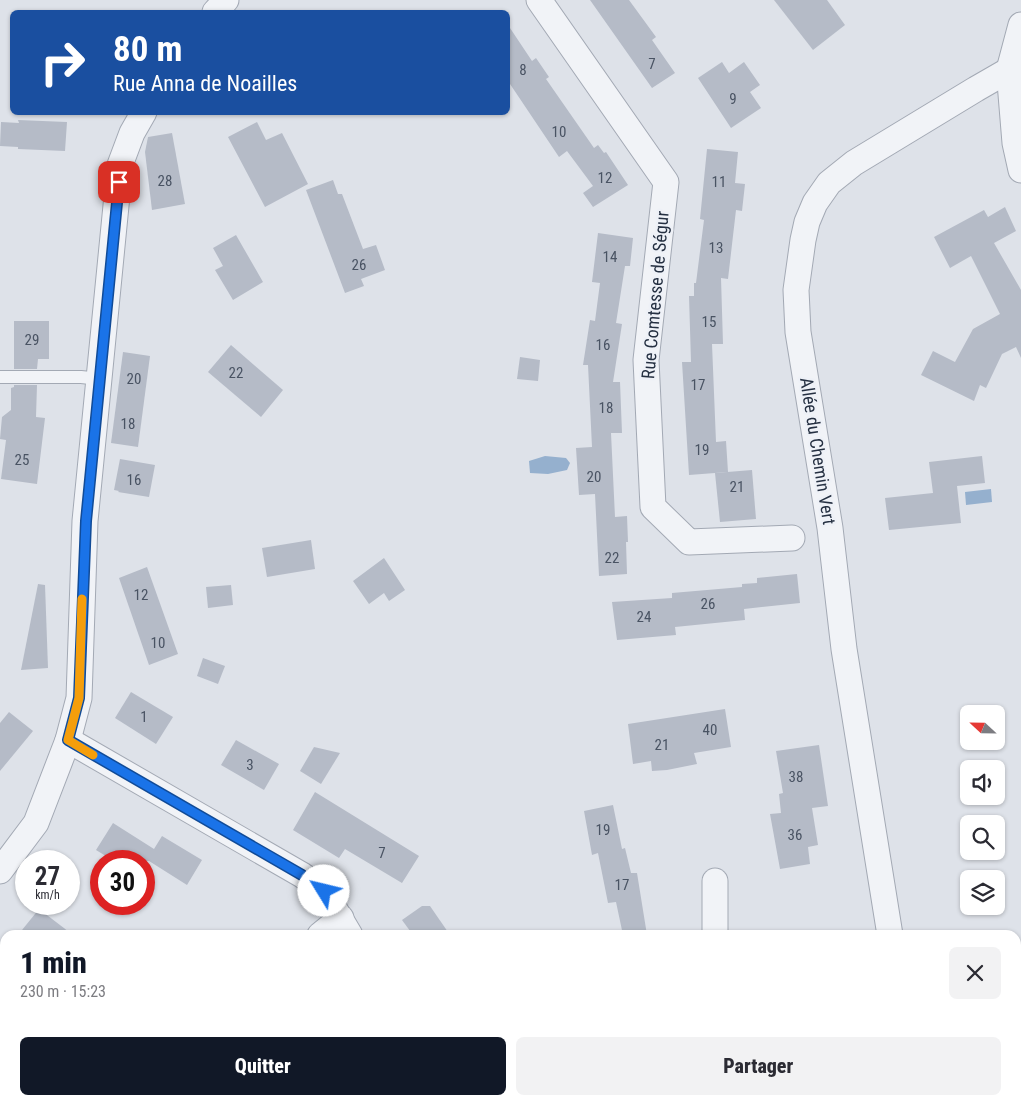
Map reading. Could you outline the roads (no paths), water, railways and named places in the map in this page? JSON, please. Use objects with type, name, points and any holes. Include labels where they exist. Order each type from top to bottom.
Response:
[{"type":"street","points":[[217,10],[226,0]]},
{"type":"street","name":"Rue Comtesse de Ségur","points":[[538,0],[666,182],[646,360],[653,507],[690,542],[792,538]]},
{"type":"street","points":[[1021,25],[1009,70],[1015,143],[1021,170]]},
{"type":"street","name":"Allée du Chemin Vert","points":[[889,930],[844,649],[830,528],[798,332],[796,290],[807,222],[815,203],[829,183],[854,163],[976,88],[1009,70]]},
{"type":"street","points":[[0,871],[36,823],[68,740],[79,698],[86,521],[120,165],[132,133],[142,115]]},
{"type":"street","points":[[68,740],[302,875],[324,891],[345,927]]},
{"type":"street","points":[[714,930],[715,881]]},
{"type":"lane","points":[[0,377],[81,377],[100,379]]},
{"type":"water","points":[[545,456],[566,458],[570,463],[567,470],[548,474],[530,473],[529,461]]},
{"type":"water","points":[[991,489],[992,502],[966,505],[965,492]]}]
